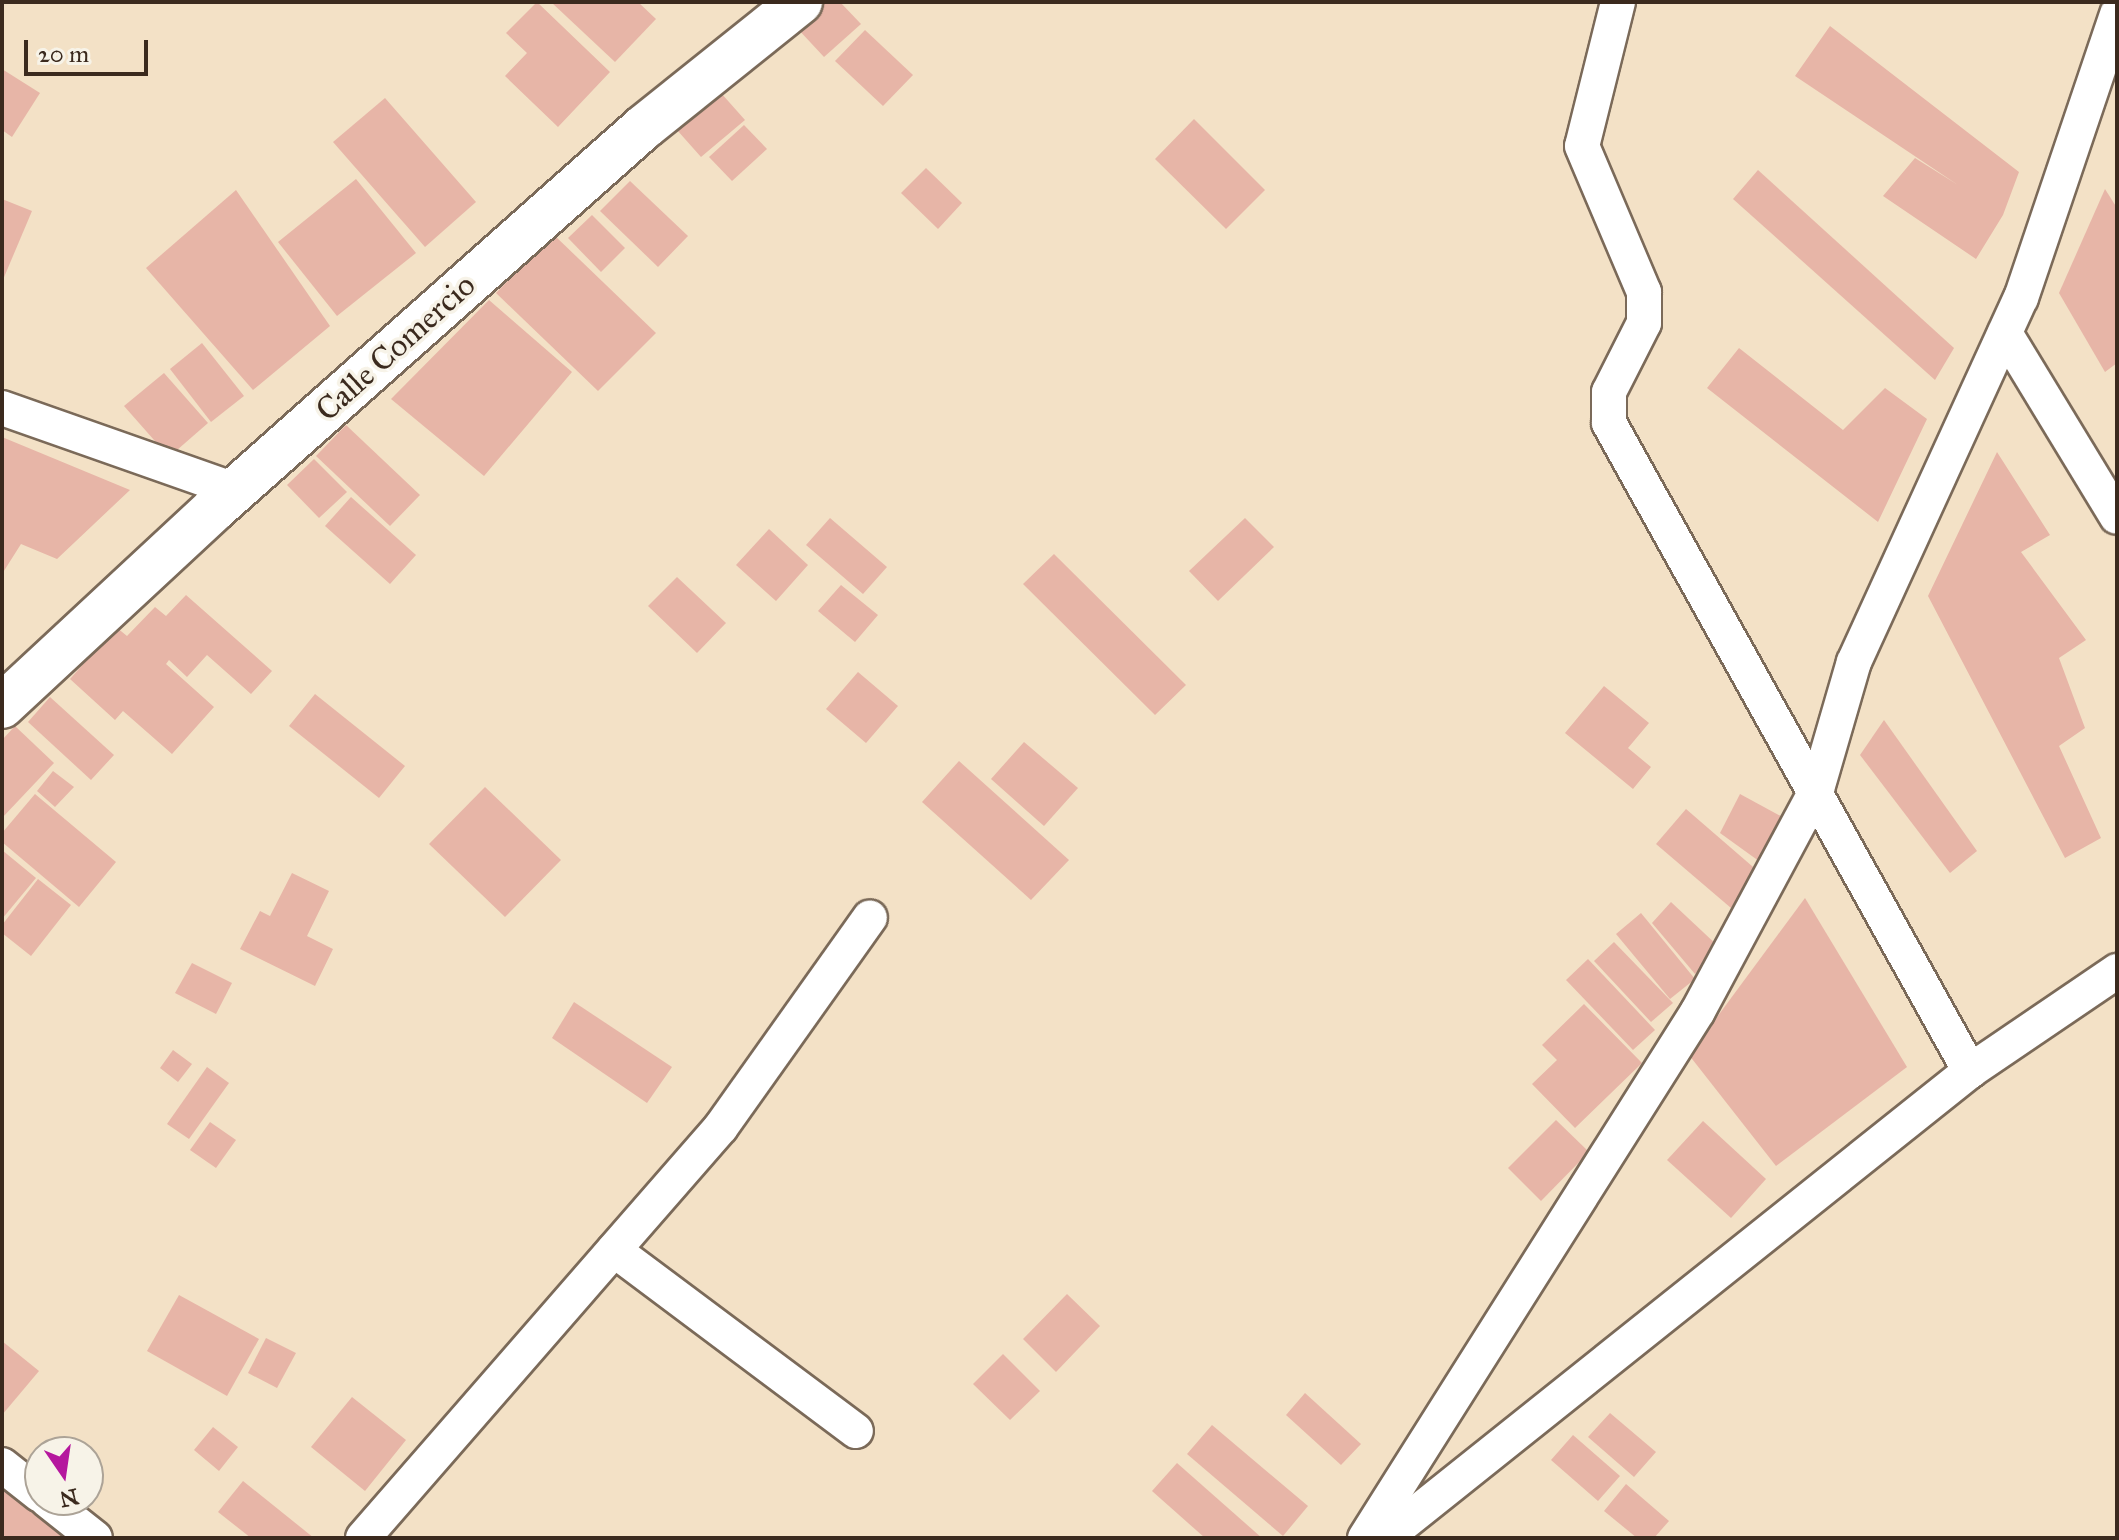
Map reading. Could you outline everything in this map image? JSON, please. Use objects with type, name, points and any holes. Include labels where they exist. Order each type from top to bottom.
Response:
[{"type":"street","name":"Calle Comercio","points":[[2,706],[235,490],[644,127],[800,2]]},
{"type":"street","points":[[1618,2],[1582,146],[1644,292],[1644,323],[1609,392],[1609,423],[1817,789],[1970,1071]]},
{"type":"street","points":[[1365,1538],[1698,1011],[1817,789],[1854,662],[2005,333],[2117,14]]},
{"type":"street","points":[[2005,333],[2117,517]]},
{"type":"street","points":[[2,408],[235,490]]},
{"type":"street","points":[[363,1538],[721,1127],[870,917]]},
{"type":"street","points":[[1385,1538],[1970,1071],[2117,971]]},
{"type":"street","points":[[614,1250],[856,1431]]},
{"type":"street","points":[[2,1465],[24,1482]]},
{"type":"street","points":[[67,1516],[95,1538]]},
{"type":"building","points":[[537,2],[610,72],[558,127],[505,76],[527,53],[506,33]]},
{"type":"building","points":[[551,2],[638,2],[656,19],[615,62]]},
{"type":"building","points":[[825,2],[840,2],[861,24],[824,57],[797,28]]},
{"type":"building","points":[[1830,26],[2019,172],[2003,215],[1976,259],[1883,196],[1915,158],[1958,185],[1795,76]]},
{"type":"building","points":[[865,30],[913,75],[883,106],[835,61]]},
{"type":"building","points":[[2,69],[40,93],[12,137],[2,130]]},
{"type":"building","points":[[721,93],[745,120],[701,157],[677,130]]},
{"type":"building","points":[[385,98],[476,202],[425,247],[333,142]]},
{"type":"building","points":[[1194,119],[1265,190],[1226,229],[1155,159]]},
{"type":"building","points":[[744,125],[767,149],[732,181],[709,157]]},
{"type":"building","points":[[926,168],[962,203],[938,229],[901,193]]},
{"type":"building","points":[[1758,170],[1954,348],[1935,380],[1733,199]]},
{"type":"building","points":[[356,179],[416,253],[337,316],[278,242]]},
{"type":"building","points":[[630,181],[688,236],[658,267],[600,211]]},
{"type":"building","points":[[2105,189],[2117,208],[2117,363],[2105,372],[2059,293]]},
{"type":"building","points":[[236,190],[330,326],[253,390],[146,268]]},
{"type":"building","points":[[2,199],[32,211],[2,282]]},
{"type":"building","points":[[592,215],[625,248],[601,272],[568,238]]},
{"type":"building","points":[[553,234],[656,333],[598,391],[496,293]]},
{"type":"building","points":[[489,300],[572,372],[484,476],[391,399]]},
{"type":"building","points":[[202,343],[244,396],[211,422],[170,369]]},
{"type":"building","points":[[1739,348],[1843,430],[1885,388],[1927,419],[1878,522],[1707,388]]},
{"type":"building","points":[[164,373],[208,423],[169,457],[124,406]]},
{"type":"building","points":[[346,425],[420,495],[390,526],[316,456]]},
{"type":"building","points":[[2,437],[130,490],[57,559],[21,544],[2,574]]},
{"type":"building","points":[[1997,452],[2050,535],[2021,552],[2086,640],[2059,658],[2085,728],[2059,746],[2101,838],[2065,858],[1928,596]]},
{"type":"building","points":[[314,459],[347,492],[319,518],[287,485]]},
{"type":"building","points":[[351,497],[416,555],[390,584],[325,526]]},
{"type":"building","points":[[830,518],[887,567],[863,594],[806,545]]},
{"type":"building","points":[[1245,518],[1274,547],[1218,601],[1189,571]]},
{"type":"building","points":[[769,529],[808,565],[776,601],[736,565]]},
{"type":"building","points":[[1054,554],[1186,685],[1155,715],[1023,584]]},
{"type":"building","points":[[677,577],[726,623],[697,653],[648,606]]},
{"type":"building","points":[[841,585],[878,615],[855,642],[818,611]]},
{"type":"building","points":[[186,595],[272,671],[251,694],[207,655],[187,677],[169,660],[166,664],[214,707],[172,754],[123,711],[115,720],[70,679],[116,627],[127,636],[155,607],[166,616]]},
{"type":"building","points":[[858,672],[898,706],[866,743],[826,709]]},
{"type":"building","points":[[1604,686],[1649,723],[1628,748],[1651,767],[1633,789],[1565,733]]},
{"type":"building","points":[[315,694],[405,766],[379,798],[289,726]]},
{"type":"building","points":[[50,697],[114,755],[91,780],[28,722]]},
{"type":"building","points":[[1884,720],[1977,851],[1950,873],[1860,755]]},
{"type":"building","points":[[15,726],[54,763],[2,818],[2,740]]},
{"type":"building","points":[[1024,742],[1078,788],[1044,826],[991,779]]},
{"type":"building","points":[[959,761],[1069,860],[1031,900],[922,802]]},
{"type":"building","points":[[53,771],[74,787],[55,807],[37,791]]},
{"type":"building","points":[[485,787],[561,860],[505,917],[429,844]]},
{"type":"building","points":[[35,794],[116,862],[79,907],[2,842],[2,833]]},
{"type":"building","points":[[1740,794],[1788,820],[1763,864],[1720,833]]},
{"type":"building","points":[[1686,809],[1760,873],[1731,908],[1656,844]]},
{"type":"building","points":[[2,850],[36,878],[2,919]]},
{"type":"building","points":[[292,873],[329,891],[307,936],[333,949],[315,986],[240,949],[260,911],[270,916]]},
{"type":"building","points":[[38,879],[71,905],[31,956],[2,933],[2,925]]},
{"type":"building","points":[[1805,898],[1907,1067],[1776,1166],[1689,1055]]},
{"type":"building","points":[[1671,902],[1719,947],[1695,974],[1652,923]]},
{"type":"building","points":[[1641,913],[1695,979],[1670,999],[1616,934]]},
{"type":"building","points":[[1614,942],[1673,1003],[1651,1022],[1594,961]]},
{"type":"building","points":[[1588,959],[1655,1030],[1633,1050],[1566,980]]},
{"type":"building","points":[[192,963],[232,983],[216,1014],[175,993]]},
{"type":"building","points":[[574,1002],[672,1067],[647,1103],[552,1038]]},
{"type":"building","points":[[1584,1004],[1642,1063],[1575,1128],[1532,1084],[1557,1060],[1542,1045]]},
{"type":"building","points":[[173,1050],[192,1064],[178,1082],[160,1068]]},
{"type":"building","points":[[207,1067],[229,1083],[189,1139],[167,1124]]},
{"type":"building","points":[[1556,1120],[1589,1152],[1541,1201],[1508,1168]]},
{"type":"building","points":[[1703,1121],[1766,1179],[1731,1218],[1667,1160]]},
{"type":"building","points":[[210,1122],[236,1140],[216,1168],[190,1150]]},
{"type":"building","points":[[1067,1294],[1100,1326],[1056,1372],[1023,1339]]},
{"type":"building","points":[[179,1295],[259,1339],[227,1396],[147,1351]]},
{"type":"building","points":[[266,1338],[296,1353],[277,1388],[248,1373]]},
{"type":"building","points":[[2,1341],[39,1371],[2,1415]]},
{"type":"building","points":[[1003,1354],[1040,1391],[1010,1420],[973,1384]]},
{"type":"building","points":[[1305,1393],[1361,1444],[1341,1465],[1286,1415]]},
{"type":"building","points":[[352,1397],[406,1440],[365,1491],[311,1447]]},
{"type":"building","points":[[1610,1413],[1656,1452],[1634,1477],[1588,1437]]},
{"type":"building","points":[[1212,1425],[1308,1506],[1283,1536],[1187,1454]]},
{"type":"building","points":[[213,1427],[238,1447],[219,1471],[194,1450]]},
{"type":"building","points":[[1573,1435],[1620,1476],[1598,1501],[1551,1460]]},
{"type":"building","points":[[1177,1463],[1262,1538],[1205,1538],[1152,1491]]},
{"type":"building","points":[[243,1481],[314,1538],[251,1538],[218,1512]]},
{"type":"building","points":[[2,1484],[24,1501],[24,1516],[43,1516],[71,1538],[7,1538],[2,1534]]},
{"type":"building","points":[[1626,1484],[1669,1521],[1654,1538],[1637,1538],[1604,1511]]}]
